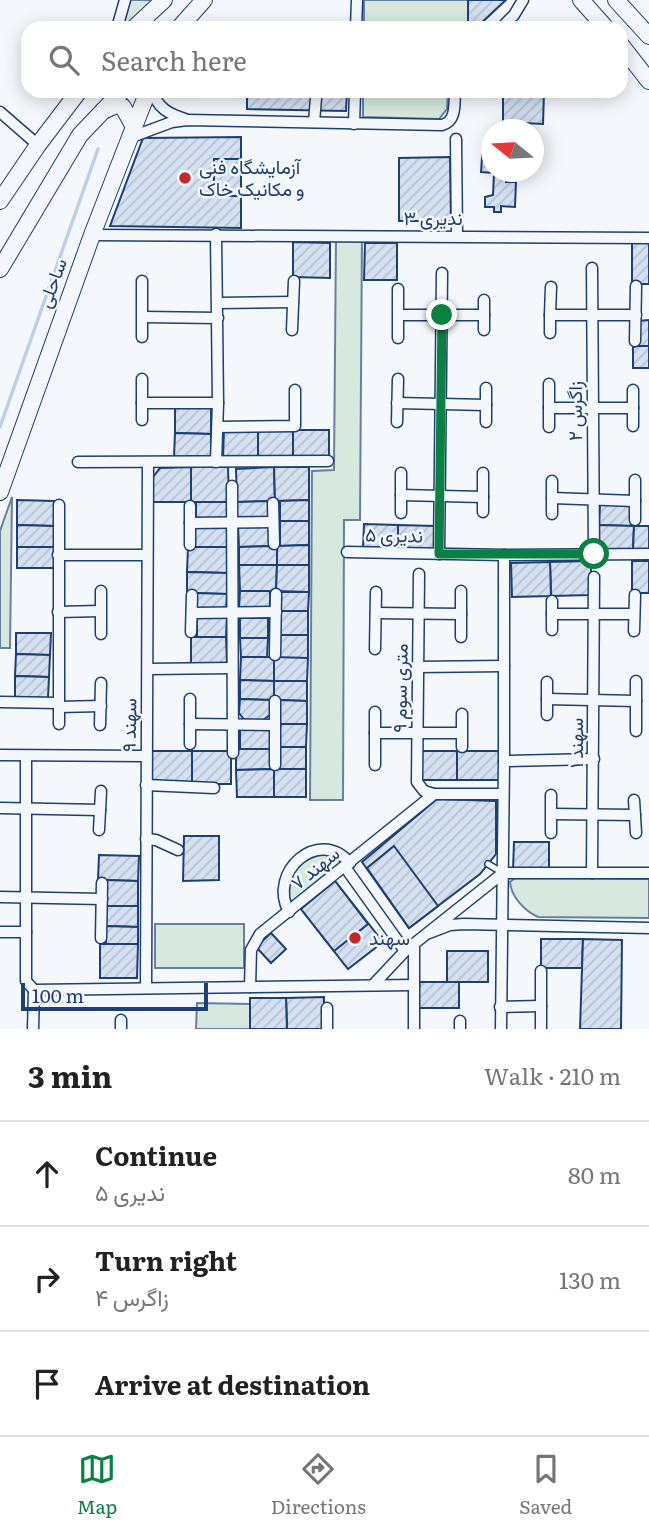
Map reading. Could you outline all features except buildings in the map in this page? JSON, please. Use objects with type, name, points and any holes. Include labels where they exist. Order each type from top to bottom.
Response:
[{"type":"street","points":[[119,21],[125,0]]},
{"type":"street","points":[[141,21],[163,0]]},
{"type":"street","points":[[185,21],[204,0]]},
{"type":"street","points":[[356,21],[357,0]]},
{"type":"street","points":[[514,15],[523,0]]},
{"type":"street","points":[[508,21],[531,0]]},
{"type":"street","points":[[581,0],[600,21]]},
{"type":"street","points":[[616,0],[649,36]]},
{"type":"street","points":[[628,54],[649,81]]},
{"type":"street","points":[[0,201],[74,98]]},
{"type":"street","points":[[0,269],[80,135],[115,98]]},
{"type":"street","name":"ساحلی","points":[[0,492],[92,235],[148,98]]},
{"type":"street","points":[[155,98],[170,114],[187,120]]},
{"type":"street","points":[[314,122],[316,98]]},
{"type":"street","points":[[354,124],[355,98]]},
{"type":"street","points":[[101,112],[116,105],[123,107],[132,132],[187,120],[449,124],[455,98]]},
{"type":"street","points":[[0,112],[38,145]]},
{"type":"street","points":[[456,139],[457,236]]},
{"type":"street","points":[[216,234],[216,462]]},
{"type":"street","name":"ندیری ۳","points":[[92,235],[649,238]]},
{"type":"street","name":"زاگرس ۲","points":[[592,268],[594,554]]},
{"type":"street","points":[[439,554],[442,273]]},
{"type":"street","points":[[142,281],[142,337]]},
{"type":"street","points":[[292,330],[294,281]]},
{"type":"street","points":[[635,341],[636,286]]},
{"type":"street","points":[[550,333],[551,287]]},
{"type":"street","points":[[398,289],[398,338]]},
{"type":"street","points":[[484,300],[484,330]]},
{"type":"street","points":[[218,303],[293,302]]},
{"type":"street","points":[[399,314],[484,315]]},
{"type":"street","points":[[550,315],[636,315]]},
{"type":"street","points":[[143,317],[218,318]]},
{"type":"street","points":[[142,379],[142,420]]},
{"type":"street","points":[[397,422],[398,379]]},
{"type":"street","points":[[549,427],[550,384]]},
{"type":"street","points":[[486,388],[486,422]]},
{"type":"street","points":[[218,427],[295,426],[295,390]]},
{"type":"street","points":[[633,390],[633,426]]},
{"type":"street","points":[[142,403],[218,403]]},
{"type":"street","points":[[397,403],[486,405]]},
{"type":"street","points":[[549,408],[633,408]]},
{"type":"street","points":[[78,462],[328,461]]},
{"type":"street","name":"سهند ۹","points":[[146,988],[148,463]]},
{"type":"street","points":[[401,473],[401,513]]},
{"type":"street","points":[[483,473],[483,512]]},
{"type":"street","points":[[552,481],[552,514]]},
{"type":"street","points":[[635,481],[635,520]]},
{"type":"street","points":[[232,486],[233,753]]},
{"type":"street","points":[[401,495],[483,497]]},
{"type":"street","points":[[552,498],[635,501]]},
{"type":"street","points":[[273,503],[274,544]]},
{"type":"street","points":[[59,505],[59,724]]},
{"type":"street","points":[[190,506],[190,545]]},
{"type":"street","points":[[190,523],[273,522]]},
{"type":"street","name":"ندیری ۵","points":[[347,552],[649,554]]},
{"type":"street","points":[[58,555],[148,555]]},
{"type":"street","points":[[500,1029],[504,761],[503,555]]},
{"type":"street","name":"۹ متری سوم","points":[[419,574],[417,782],[424,791],[434,794]]},
{"type":"street","name":"سهند ۱","points":[[592,873],[594,577]]},
{"type":"street","points":[[101,591],[101,634]]},
{"type":"street","points":[[375,649],[376,592]]},
{"type":"street","points":[[461,592],[461,637]]},
{"type":"street","points":[[275,655],[276,594]]},
{"type":"street","points":[[191,632],[192,595]]},
{"type":"street","points":[[634,631],[635,595]]},
{"type":"street","points":[[552,601],[552,630]]},
{"type":"street","points":[[58,612],[100,611]]},
{"type":"street","points":[[191,613],[275,612]]},
{"type":"street","points":[[376,613],[461,614]]},
{"type":"street","points":[[552,614],[634,614]]},
{"type":"street","points":[[417,667],[504,666]]},
{"type":"street","points":[[148,669],[232,668]]},
{"type":"street","points":[[636,681],[636,731]]},
{"type":"street","points":[[547,682],[547,715]]},
{"type":"street","points":[[100,725],[101,683]]},
{"type":"street","points":[[190,699],[190,744]]},
{"type":"street","points":[[547,699],[636,701]]},
{"type":"street","points":[[275,701],[275,765]]},
{"type":"street","points":[[0,702],[101,706]]},
{"type":"street","points":[[375,712],[375,765]]},
{"type":"street","points":[[461,747],[462,714]]},
{"type":"street","points":[[190,724],[275,725]]},
{"type":"street","points":[[375,733],[461,733]]},
{"type":"street","points":[[0,755],[146,756]]},
{"type":"street","points":[[26,756],[26,981],[34,990],[33,1029]]},
{"type":"street","points":[[504,761],[594,760]]},
{"type":"street","points":[[146,785],[214,788]]},
{"type":"street","points":[[99,830],[101,791]]},
{"type":"street","points":[[434,794],[503,794]]},
{"type":"street","name":"سهند ۷","points":[[250,987],[253,943],[260,934],[434,794]]},
{"type":"street","points":[[551,794],[551,833]]},
{"type":"street","points":[[634,800],[636,833]]},
{"type":"street","points":[[0,808],[100,810]]},
{"type":"street","points":[[552,814],[635,816]]},
{"type":"street","points":[[146,839],[156,840],[178,850]]},
{"type":"street","points":[[289,912],[284,899],[286,877],[300,858],[314,851],[325,850],[344,856],[347,865],[410,948],[414,985],[414,1029]]},
{"type":"street","points":[[374,984],[410,948],[503,873],[649,873]]},
{"type":"street","points":[[101,938],[102,883]]},
{"type":"street","points":[[0,897],[102,899]]},
{"type":"street","points":[[429,933],[450,925],[649,928]]},
{"type":"street","points":[[0,932],[26,932]]},
{"type":"street","points":[[541,971],[541,1029]]},
{"type":"street","points":[[34,990],[414,985]]},
{"type":"street","points":[[500,1007],[541,1006]]},
{"type":"street","points":[[327,1008],[327,1029]]},
{"type":"lane","points":[[488,864],[503,873]]},
{"type":"shaded area","points":[[129,0],[157,0],[131,21],[124,21]]},
{"type":"shaded area","points":[[364,0],[468,0],[468,21],[364,21]]},
{"type":"shaded area","points":[[363,98],[448,98],[447,109],[439,119],[363,117]]},
{"type":"shaded area","points":[[336,235],[362,235],[360,520],[344,520],[343,800],[310,800],[312,471],[334,470]]},
{"type":"shaded area","points":[[12,497],[10,648],[0,648],[0,531]]},
{"type":"shaded area","points":[[328,852],[347,862],[289,908],[291,877],[295,870],[307,860]]},
{"type":"shaded area","points":[[515,878],[649,879],[649,918],[538,917],[516,898],[510,882]]},
{"type":"shaded area","points":[[155,924],[244,924],[244,968],[155,968]]},
{"type":"shaded area","points":[[197,1003],[250,1004],[250,1029],[196,1029]]},
{"type":"waterway","points":[[0,427],[98,149]]},
{"type":"place","name":"آزمایشگاه فنی و مکانیک خاک","points":[[185,178]]},
{"type":"place","name":"سهند","points":[[355,938]]},
{"type":"route","points":[[442,315],[439,554],[594,554]]}]
